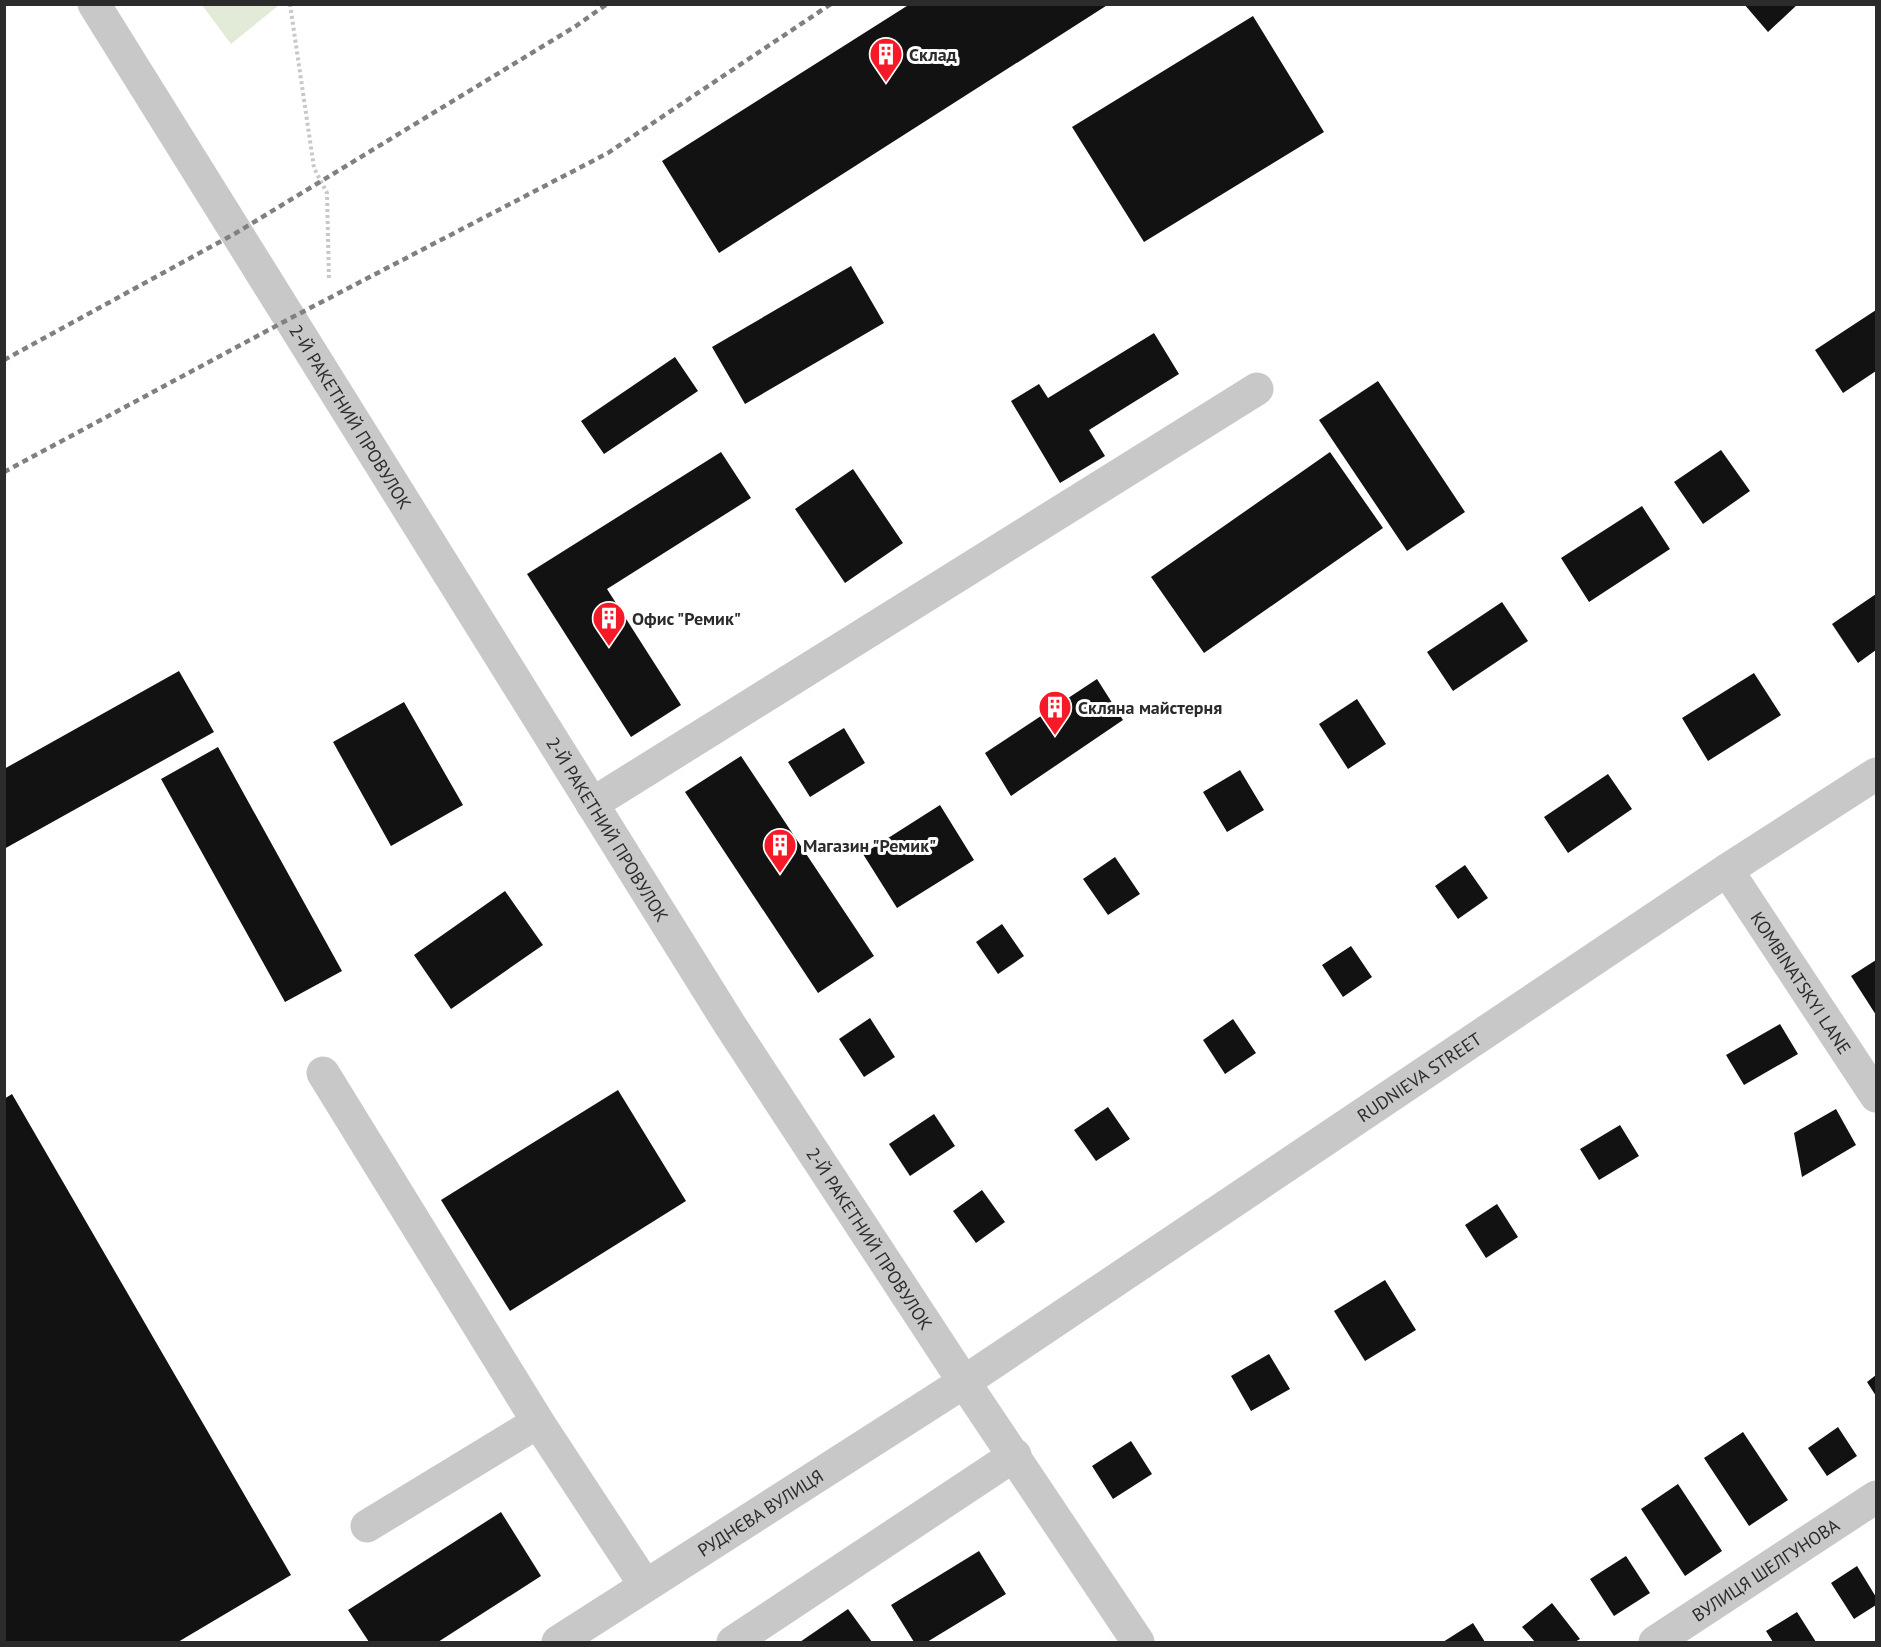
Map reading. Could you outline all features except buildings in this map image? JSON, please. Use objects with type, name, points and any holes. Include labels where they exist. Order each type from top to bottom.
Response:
[{"type":"street","name":"2-Й РАКЕТНИЙ ПРОВУЛОК","points":[[94,4],[730,1024],[964,1382],[1138,1642]]},
{"type":"street","points":[[592,804],[1257,389]]},
{"type":"street","name":"RUDNIEVA STREET","points":[[964,1382],[1727,870],[1876,774]]},
{"type":"street","name":"KOMBINATSKYI LANE","points":[[1727,870],[1876,1096]]},
{"type":"street","points":[[323,1073],[538,1422],[645,1585]]},
{"type":"street","name":"РУДНЄВА ВУЛИЦЯ","points":[[558,1642],[964,1382]]},
{"type":"street","points":[[367,1526],[538,1422]]},
{"type":"street","points":[[733,1642],[1015,1455]]},
{"type":"street","name":"ВУЛИЦЯ ШЕЛГУНОВА","points":[[1654,1642],[1876,1497]]},
{"type":"path","points":[[290,4],[314,168],[327,193],[329,281]]},
{"type":"green space","points":[[202,5],[279,5],[231,44]]},
{"type":"railway","points":[[4,360],[236,233],[576,26],[607,4]]},
{"type":"railway","points":[[4,472],[289,319],[608,153],[831,4]]},
{"type":"place","name":"Склад","points":[[886,83]]},
{"type":"place","name":"Офис \"Ремик\"","points":[[609,647]]},
{"type":"place","name":"Скляна майстерня","points":[[1055,736]]},
{"type":"place","name":"Магазин \"Ремик\"","points":[[780,874]]}]
